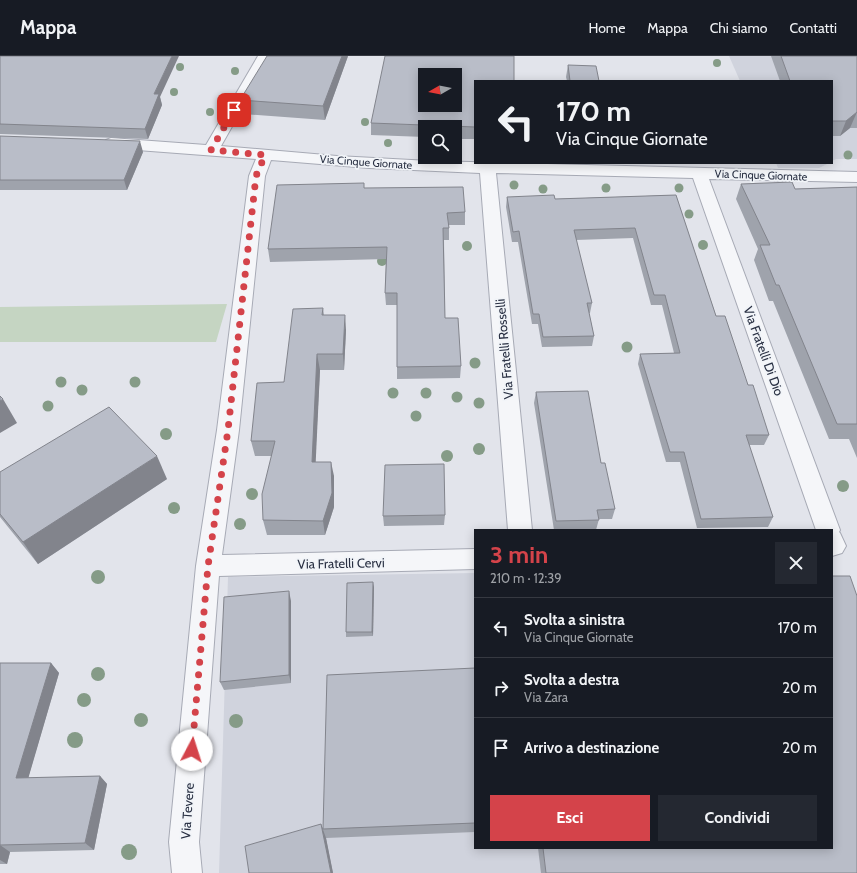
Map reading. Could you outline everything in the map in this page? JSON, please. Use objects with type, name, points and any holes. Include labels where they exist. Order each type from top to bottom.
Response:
[{"type":"street","points":[[211,150],[266,56]]},
{"type":"street","name":"Via Cinque Giornate","points":[[98,143],[211,150],[368,163],[488,169],[857,177]]},
{"type":"street","name":"Via Tevere","points":[[187,873],[184,842],[208,566],[228,430],[256,176],[265,155]]},
{"type":"street","name":"Via Fratelli Rosselli","points":[[488,169],[520,529]]},
{"type":"street","name":"Via Fratelli Di Dio","points":[[700,173],[828,529]]},
{"type":"street","name":"Via Fratelli Cervi","points":[[208,566],[474,559]]},
{"type":"shaded area","points":[[729,56],[857,56],[857,159],[836,159],[833,160],[833,80],[740,80]]},
{"type":"shaded area","points":[[776,164],[827,164],[819,168],[778,168]]},
{"type":"shaded area","points":[[474,573],[474,849],[833,849],[857,873],[219,873],[228,577]]},
{"type":"green space","points":[[227,304],[216,342],[0,342],[0,307]]},
{"type":"building","points":[[0,56],[172,56],[154,94],[159,94],[145,129],[0,124]]},
{"type":"building","points":[[267,56],[342,56],[323,106],[240,100]]},
{"type":"building","points":[[385,56],[514,56],[514,80],[474,80],[474,127],[462,126],[462,120],[418,120],[418,125],[371,123]]},
{"type":"building","points":[[781,56],[857,56],[857,112],[846,121],[833,121],[833,80],[790,80]]},
{"type":"building","points":[[568,65],[596,66],[599,80],[570,80]]},
{"type":"building","points":[[0,136],[140,141],[124,180],[0,180]]},
{"type":"building","points":[[792,182],[795,189],[857,187],[857,424],[837,424],[779,285],[776,285],[760,245],[770,245],[741,184]]},
{"type":"building","points":[[364,183],[364,188],[463,187],[465,212],[447,213],[449,228],[443,228],[445,318],[458,318],[461,366],[397,367],[397,293],[385,293],[387,247],[268,249],[277,185]]},
{"type":"building","points":[[554,195],[555,199],[676,195],[716,316],[725,316],[748,385],[753,385],[769,435],[746,435],[773,517],[701,519],[684,452],[670,452],[640,354],[680,353],[665,295],[654,295],[635,228],[574,230],[592,303],[587,303],[594,336],[543,337],[539,314],[533,314],[519,231],[513,232],[507,197]]},
{"type":"building","points":[[323,308],[322,315],[345,315],[343,354],[317,354],[312,462],[331,462],[332,493],[323,521],[263,520],[262,494],[275,441],[251,441],[257,383],[284,382],[293,309]]},
{"type":"building","points":[[588,391],[601,463],[605,463],[615,509],[597,510],[599,520],[556,521],[536,392]]},
{"type":"building","points":[[109,407],[157,456],[23,542],[0,514],[0,472]]},
{"type":"building","points":[[444,464],[445,515],[383,516],[385,465]]},
{"type":"building","points":[[833,576],[850,576],[857,596],[857,873],[546,873],[543,849],[833,849]]},
{"type":"building","points":[[373,582],[372,632],[346,632],[347,583]]},
{"type":"building","points":[[289,591],[289,675],[220,682],[224,597]]},
{"type":"building","points":[[0,663],[51,663],[16,778],[100,776],[85,843],[0,845]]},
{"type":"building","points":[[474,668],[474,823],[323,829],[327,675]]},
{"type":"building","points":[[321,824],[331,873],[249,873],[245,846]]},
{"type":"route","points":[[192,750],[208,566],[228,430],[256,176],[265,155],[211,150],[234,110]]}]
